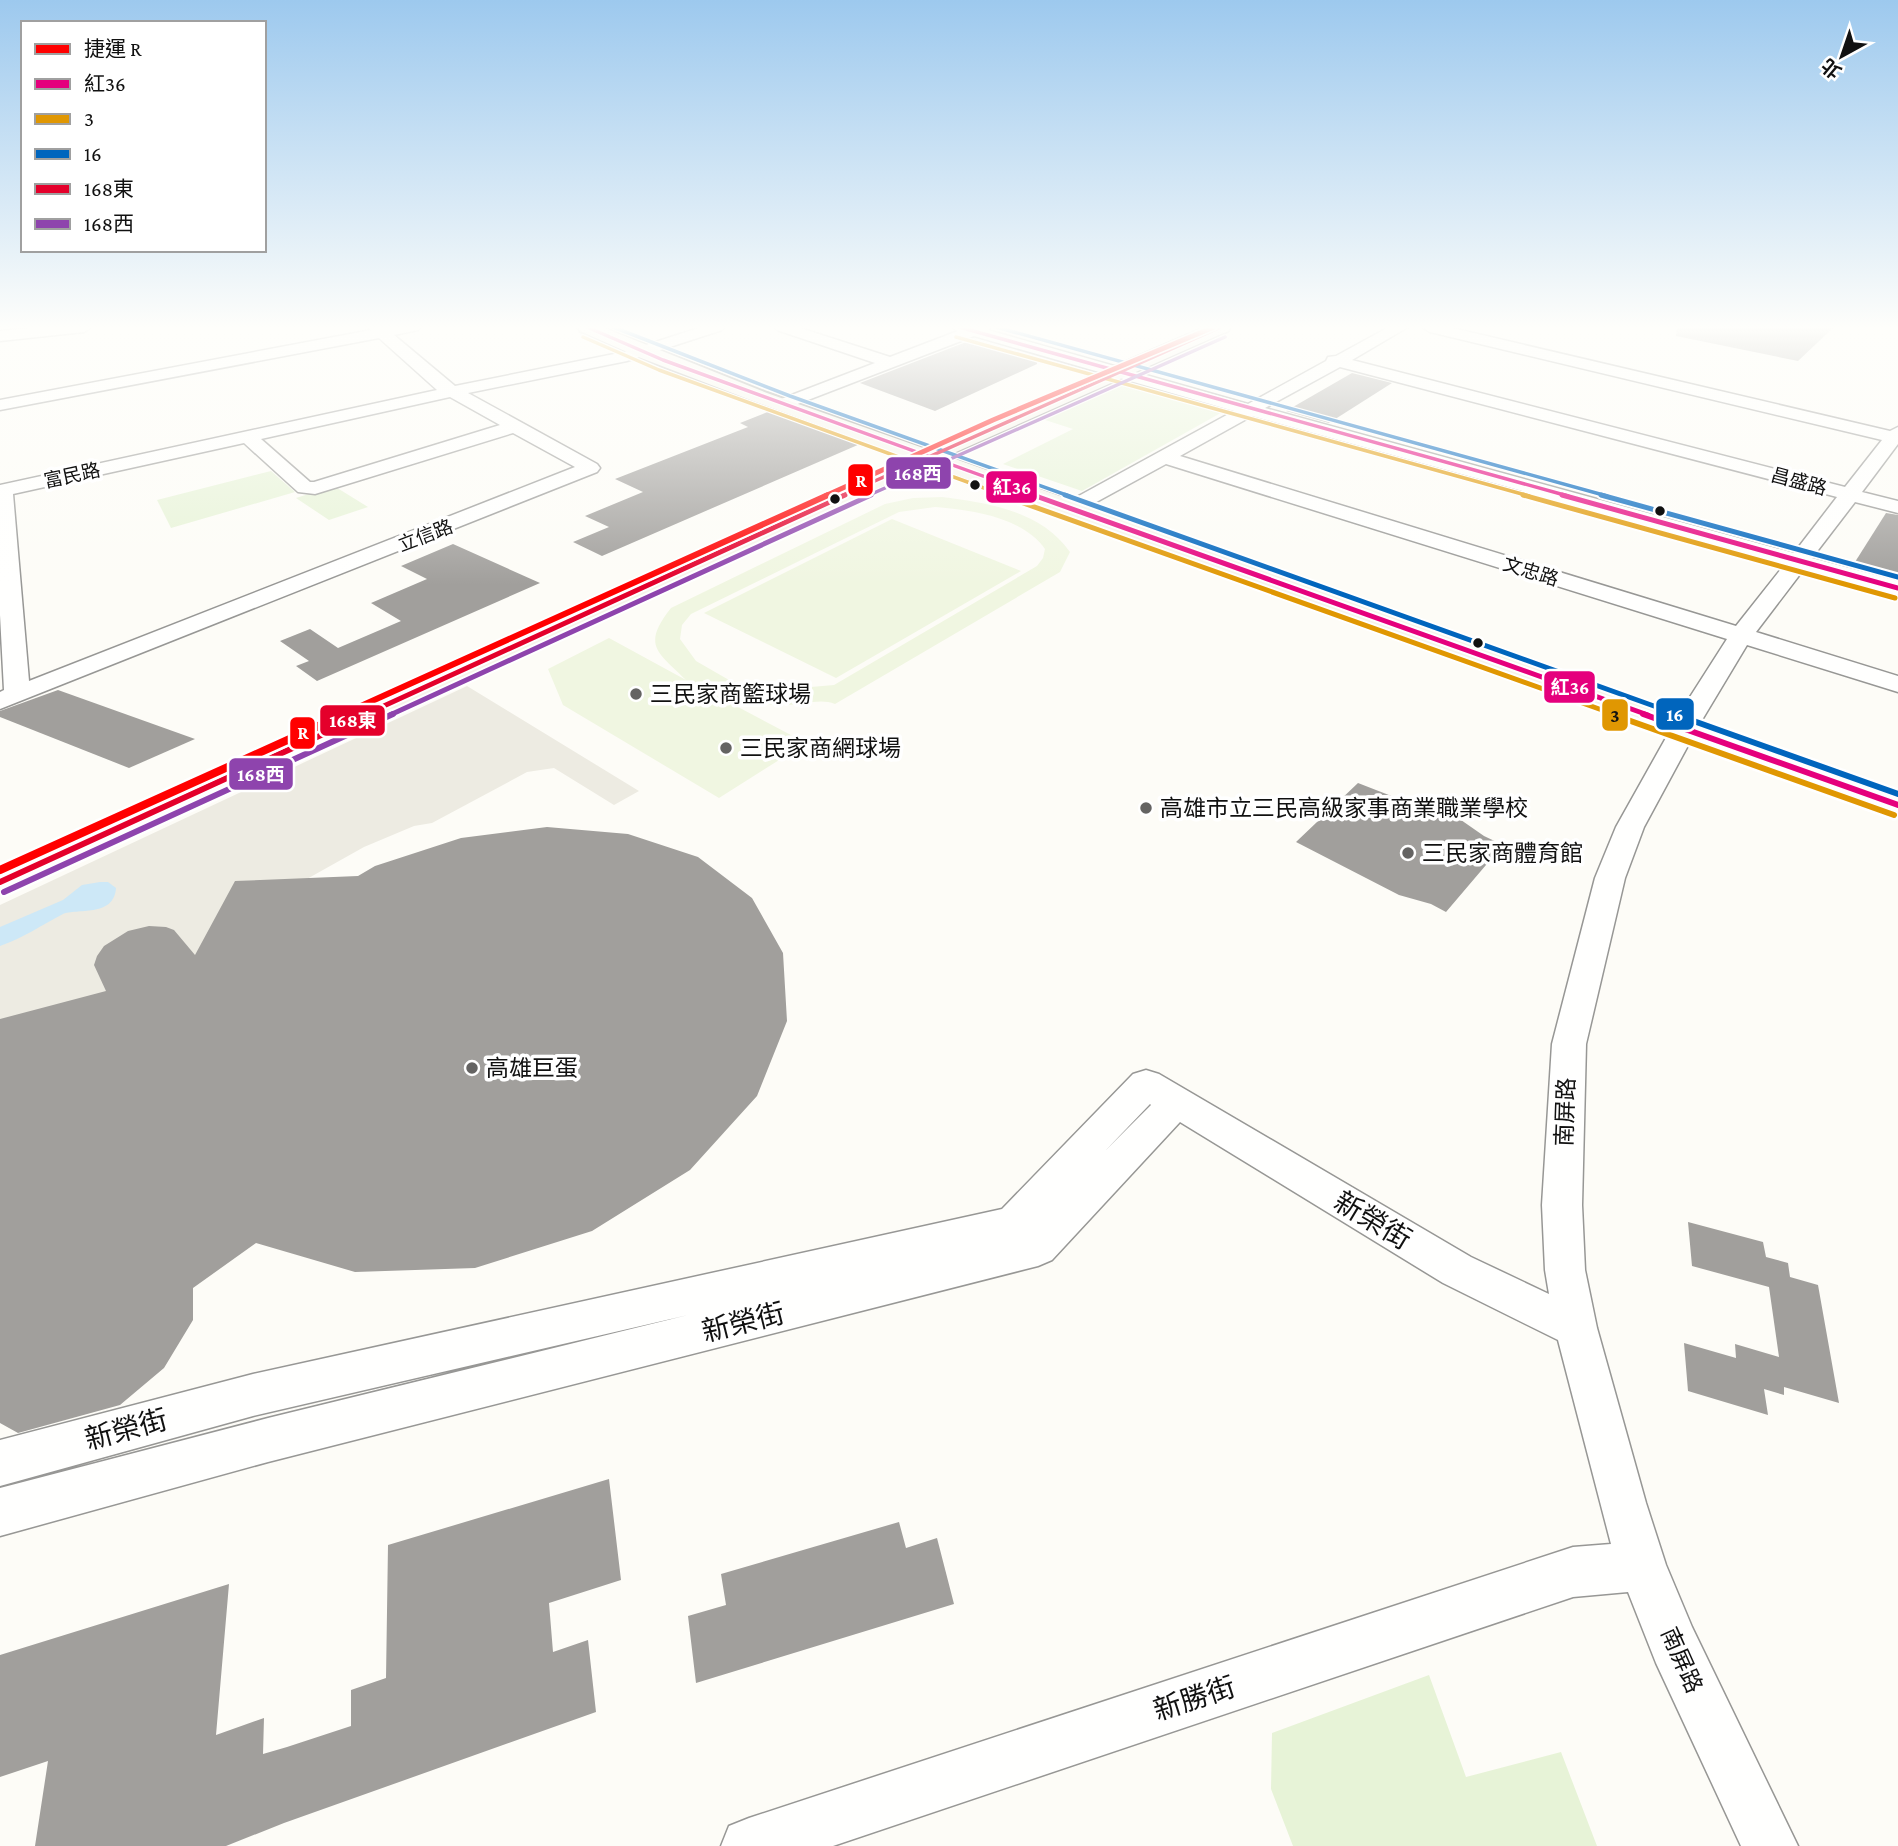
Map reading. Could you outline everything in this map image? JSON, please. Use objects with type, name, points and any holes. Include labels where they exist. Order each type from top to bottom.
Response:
[{"type":"main road","points":[[805,413],[1686,729]]},
{"type":"main road","points":[[0,853],[262,733],[1008,413]]},
{"type":"main road","points":[[0,882],[918,453]]},
{"type":"street","name":"富民路","points":[[1,490],[358,413]]},
{"type":"street","name":"立信路","points":[[9,698],[590,468],[488,413]]},
{"type":"street","points":[[1071,508],[1240,413]]},
{"type":"street","points":[[1262,413],[1898,588]]},
{"type":"street","name":"昌盛路","points":[[1538,413],[1898,507]]},
{"type":"street","points":[[1799,413],[1897,436]]},
{"type":"street","points":[[248,438],[305,488],[315,488],[512,427]]},
{"type":"street","name":"南屏路","points":[[1770,1846],[1674,1645],[1642,1566],[1622,1503],[1576,1328],[1565,1270],[1562,1205],[1570,1031],[1610,878],[1630,827],[1741,636],[1897,436]]},
{"type":"street","name":"文忠路","points":[[1164,457],[1898,684]]},
{"type":"street","points":[[1,490],[9,698]]},
{"type":"street","points":[[1686,729],[1898,805]]},
{"type":"street","name":"新榮街","points":[[1161,1093],[1457,1270],[1576,1328]]},
{"type":"street","name":"新榮街","points":[[0,1463],[253,1395],[1014,1223],[1161,1093]]},
{"type":"street","name":"新榮街","points":[[0,1512],[253,1445],[1038,1248],[1161,1093]]},
{"type":"street","points":[[253,1395],[253,1445]]},
{"type":"street","name":"新勝街","points":[[750,1846],[1573,1572],[1642,1566]]},
{"type":"green space","points":[[1049,413],[1220,413],[1082,491],[1003,464],[1073,429],[1039,418]]},
{"type":"green space","points":[[271,471],[295,492],[171,528],[157,500]]},
{"type":"green space","points":[[334,486],[368,507],[329,520],[296,498]]},
{"type":"green space","points":[[942,497],[1013,511],[1044,527],[1070,552],[1060,572],[835,704],[765,704],[734,699],[704,689],[806,743],[719,798],[563,705],[548,669],[609,638],[686,680],[661,655],[655,640],[662,621],[671,608],[885,504],[913,498]],"holes":[[[935,507],[995,517],[1024,529],[1045,549],[1043,558],[1037,566],[834,685],[776,690],[729,680],[696,661],[680,639],[682,625],[691,614],[899,512]]]},
{"type":"green space","points":[[892,519],[1021,571],[836,678],[704,613]]},
{"type":"green space","points":[[1429,1675],[1466,1777],[1561,1752],[1597,1846],[1293,1846],[1271,1789],[1272,1733]]},
{"type":"shaded area","points":[[467,686],[639,791],[614,805],[554,768],[527,772],[432,823],[414,826],[364,847],[298,884],[228,969],[0,1049],[0,905]]},
{"type":"water","points":[[108,882],[116,888],[109,904],[94,910],[63,914],[0,946],[0,927],[63,900],[82,885]]},
{"type":"building","points":[[765,413],[776,413],[860,444],[602,556],[573,542],[609,527],[585,516],[643,492],[615,479],[748,427],[740,423]]},
{"type":"building","points":[[1294,413],[1345,413],[1329,423]]},
{"type":"building","points":[[1886,513],[1898,515],[1898,574],[1855,562]]},
{"type":"building","points":[[453,544],[540,583],[317,681],[296,666],[309,661],[280,641],[310,629],[338,648],[401,621],[371,603],[427,579],[401,566]]},
{"type":"building","points":[[58,690],[195,739],[129,768],[0,717],[0,711]]},
{"type":"building","name":"三民家商體育館","points":[[1358,783],[1394,797],[1427,805],[1461,820],[1503,845],[1446,912],[1431,904],[1399,895],[1296,842]]},
{"type":"building","name":"高雄巨蛋","points":[[547,827],[628,834],[698,857],[752,898],[783,953],[787,1021],[757,1096],[690,1170],[592,1231],[475,1268],[355,1272],[256,1243],[193,1288],[193,1320],[164,1368],[120,1405],[18,1433],[0,1423],[0,1019],[106,991],[94,965],[97,956],[104,946],[128,931],[149,926],[166,927],[174,930],[195,955],[235,881],[358,876],[375,866],[461,838]]},
{"type":"building","points":[[1688,1222],[1763,1242],[1766,1257],[1788,1263],[1790,1277],[1818,1285],[1839,1403],[1784,1387],[1784,1395],[1764,1389],[1768,1415],[1688,1391],[1684,1343],[1736,1358],[1735,1344],[1779,1357],[1769,1287],[1692,1266]]},
{"type":"building","points":[[609,1479],[621,1580],[549,1603],[553,1652],[588,1640],[596,1712],[226,1846],[35,1846],[48,1761],[0,1777],[0,1655],[229,1584],[216,1735],[264,1718],[263,1754],[351,1726],[351,1690],[386,1678],[388,1545]]},
{"type":"building","points":[[899,1522],[906,1548],[937,1538],[954,1604],[696,1683],[688,1616],[726,1605],[721,1574]]},
{"type":"metro line","name":"R","points":[[0,870],[1009,413]]},
{"type":"transit line","name":"3","points":[[774,413],[1894,815]]},
{"type":"transit line","name":"紅36","points":[[806,413],[1898,805]]},
{"type":"transit line","name":"16","points":[[838,413],[1898,794]]},
{"type":"transit line","name":"168東","points":[[0,882],[1026,413]]},
{"type":"transit line","name":"168西","points":[[4,892],[1053,413]]},
{"type":"transit line","name":"3","points":[[1230,413],[1895,598]]},
{"type":"transit line","name":"紅36","points":[[1269,413],[1898,588]]},
{"type":"transit line","name":"16","points":[[1307,413],[1898,577]]},
{"type":"place","name":"三民家商籃球場","points":[[636,694]]},
{"type":"place","name":"三民家商網球場","points":[[726,748]]},
{"type":"place","name":"高雄市立三民高級家事商業職業學校","points":[[1146,808]]},
{"type":"place","name":"三民家商體育館","points":[[1408,853]]},
{"type":"place","name":"高雄巨蛋","points":[[472,1068]]}]
